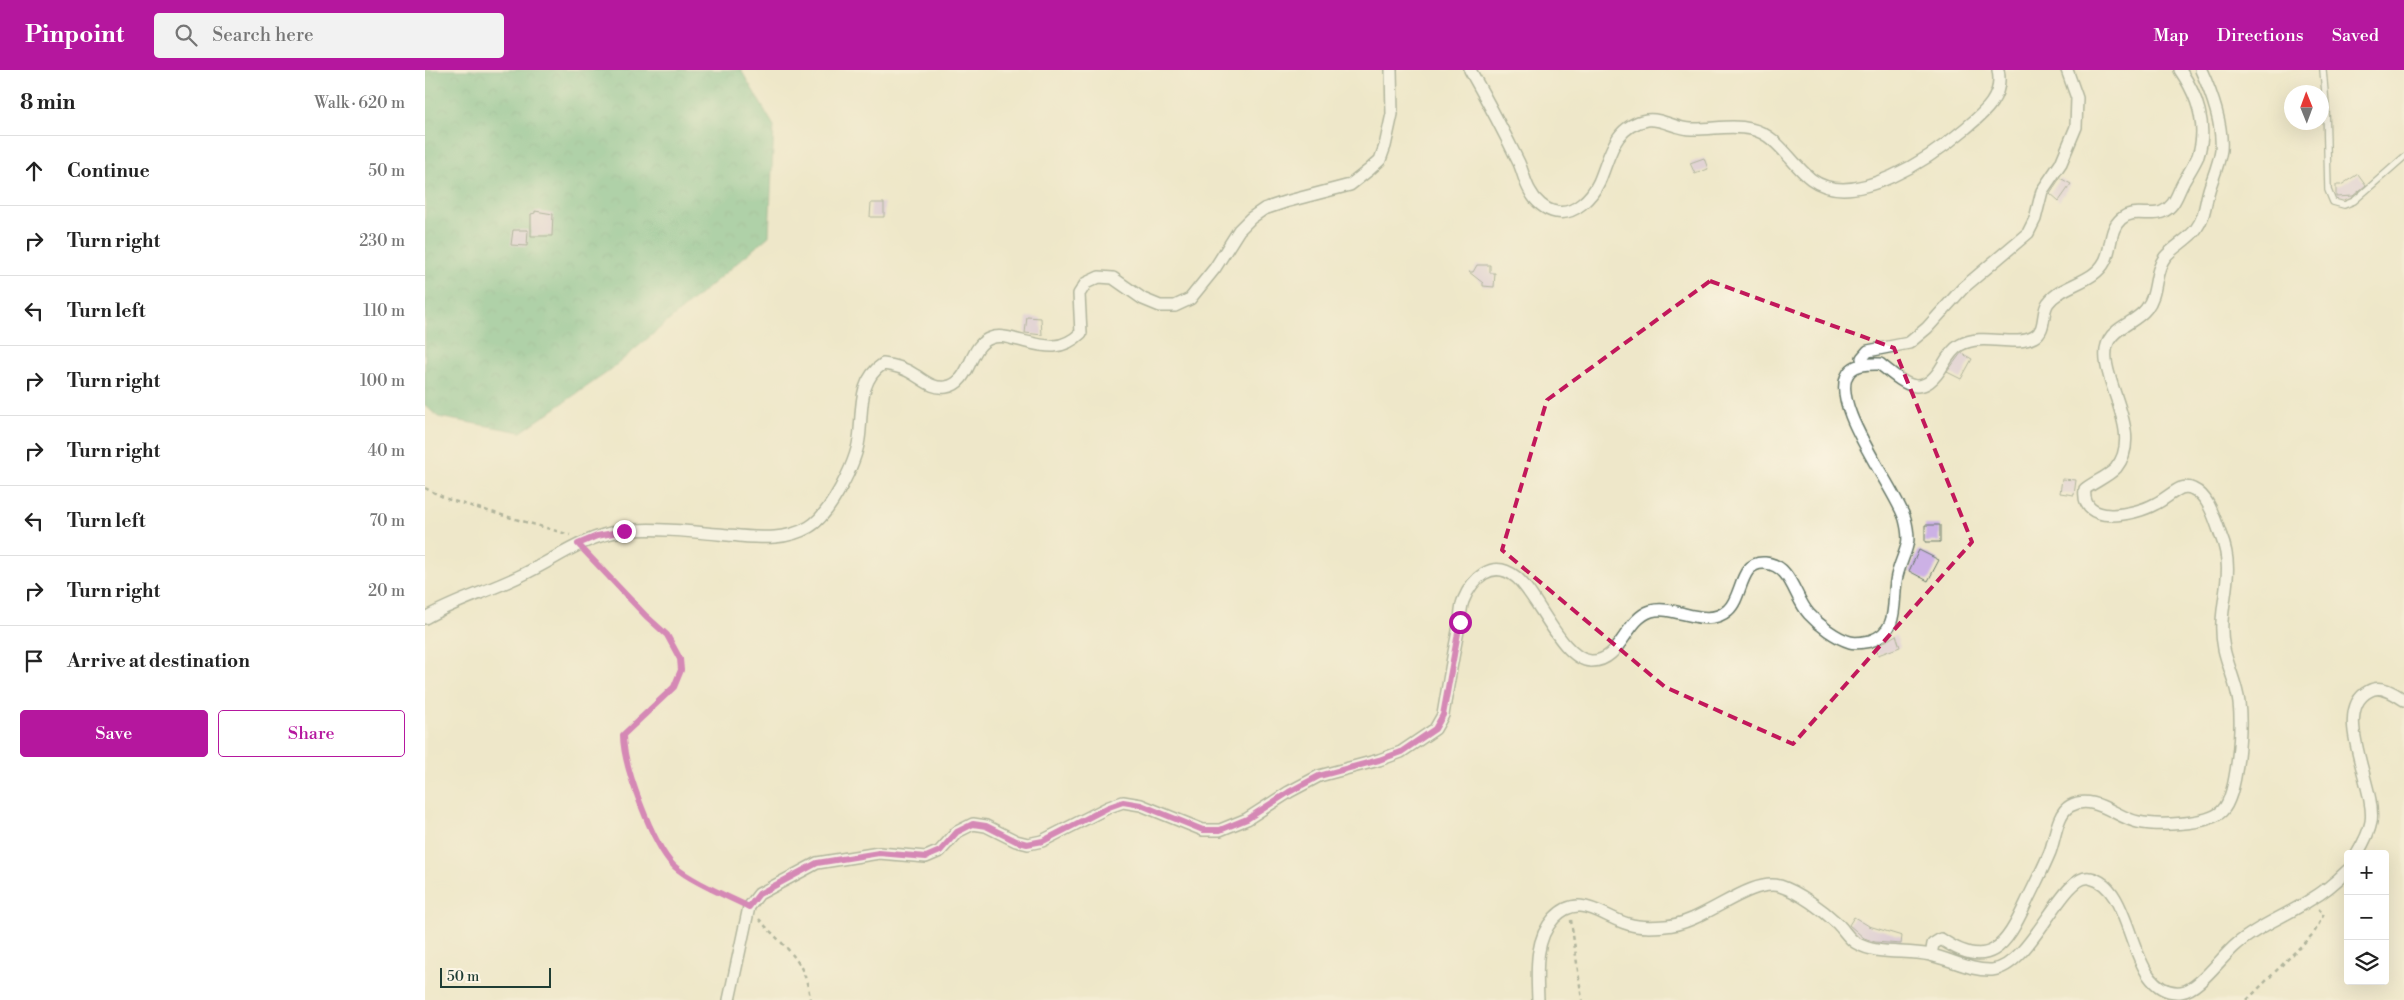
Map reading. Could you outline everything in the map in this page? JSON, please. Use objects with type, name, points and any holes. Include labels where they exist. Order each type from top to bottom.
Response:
[{"type":"street","points":[[425,618],[462,599],[523,574],[578,544],[597,536],[624,531],[781,538],[811,526],[829,506],[846,475],[859,442],[864,386],[874,370],[883,364],[893,365],[914,374],[925,383],[945,387],[956,384],[980,345],[991,337],[1007,337],[1056,347],[1071,342],[1081,333],[1079,294],[1087,283],[1099,277],[1113,278],[1136,295],[1160,306],[1175,306],[1190,299],[1215,268],[1239,230],[1251,218],[1264,209],[1285,202],[1351,185],[1380,160],[1392,114],[1391,70]]},
{"type":"street","points":[[1470,70],[1520,164],[1530,191],[1544,207],[1555,212],[1565,212],[1577,208],[1588,198],[1599,183],[1610,148],[1622,134],[1631,126],[1649,120],[1689,130],[1731,127],[1751,129],[1771,138],[1812,180],[1825,185],[1843,188],[1861,188],[1876,184],[1900,173],[1953,140],[1982,114],[1997,97],[2000,85],[1998,70]]},
{"type":"street","points":[[1863,365],[1862,358],[1868,351],[1909,343],[1927,328],[1963,288],[2028,233],[2035,219],[2042,191],[2061,163],[2076,127],[2077,98],[2067,70]]},
{"type":"street","points":[[729,1000],[749,907],[759,894],[817,863],[879,853],[926,857],[940,851],[957,832],[973,824],[986,826],[1016,841],[1027,844],[1043,841],[1109,807],[1123,802],[1141,805],[1203,830],[1220,830],[1247,819],[1289,792],[1319,776],[1401,752],[1435,729],[1443,715],[1462,603],[1478,577],[1489,570],[1499,570],[1515,576],[1568,648],[1580,658],[1591,661],[1603,659],[1614,650],[1641,617],[1650,611],[1663,610],[1694,617],[1714,617],[1725,613],[1735,603],[1747,570],[1756,564],[1766,563],[1777,566],[1787,574],[1795,592],[1809,614],[1840,637],[1852,643],[1876,639],[1892,621],[1897,573],[1906,554],[1909,537],[1904,517],[1892,489],[1850,416],[1843,396],[1845,380],[1851,369],[1863,365],[1880,364],[1899,379],[1913,385],[1924,385],[1934,381],[1957,346],[1971,339],[2017,340],[2034,337],[2042,328],[2046,307],[2053,296],[2095,273],[2105,260],[2112,233],[2121,219],[2134,212],[2160,212],[2173,205],[2198,156],[2203,131],[2199,108],[2190,84],[2180,70]]},
{"type":"street","points":[[1931,955],[1933,944],[1941,939],[1956,949],[1980,954],[1999,948],[2013,932],[2049,854],[2062,814],[2070,806],[2085,802],[2098,805],[2137,822],[2188,822],[2214,818],[2223,810],[2232,790],[2239,746],[2239,702],[2224,650],[2221,627],[2229,575],[2226,548],[2207,502],[2195,490],[2188,487],[2179,489],[2155,505],[2136,512],[2100,515],[2088,508],[2084,499],[2085,489],[2115,469],[2124,454],[2125,439],[2120,406],[2106,358],[2109,341],[2117,331],[2140,317],[2148,307],[2156,292],[2157,274],[2165,257],[2195,230],[2204,215],[2209,191],[2217,170],[2221,149],[2219,127],[2207,83],[2201,70]]},
{"type":"street","points":[[2359,850],[2371,821],[2369,798],[2354,735],[2355,705],[2360,695],[2373,688],[2387,690],[2404,700]]},
{"type":"street","points":[[1538,1000],[1537,960],[1542,939],[1555,918],[1570,908],[1597,909],[1627,924],[1650,927],[1671,926],[1703,916],[1746,892],[1767,884],[1783,887],[1801,897],[1837,924],[1854,942],[1875,952],[1909,952],[1931,955],[1977,969],[1995,970],[2008,964],[2047,920],[2073,882],[2084,877],[2093,878],[2106,887],[2117,903],[2148,975],[2159,988],[2176,993],[2189,991],[2223,955],[2247,935],[2310,900],[2344,873]]},
{"type":"lane","points":[[2323,70],[2326,104],[2328,190],[2333,202],[2345,205],[2354,201],[2404,157]]},
{"type":"path","points":[[425,488],[447,499],[569,534],[646,616],[667,635],[680,659],[681,670],[674,687],[623,735],[623,748],[630,773],[660,848],[675,867],[749,907],[795,956],[804,973],[810,1000]]},
{"type":"path","points":[[2247,1000],[2314,933],[2324,914],[2310,900]]},
{"type":"path","points":[[1570,908],[1580,998],[1582,1000]]},
{"type":"highlighted area","points":[[1710,281],[1894,348],[1972,542],[1793,744],[1665,687],[1502,550],[1547,400]]},
{"type":"green space","points":[[425,70],[741,70],[774,126],[769,236],[608,372],[521,432],[438,417],[425,405]]},
{"type":"building","points":[[1704,158],[1708,169],[1695,174],[1690,163]]},
{"type":"building","points":[[2358,174],[2366,185],[2353,196],[2336,197],[2336,185],[2341,185]]},
{"type":"building","points":[[2060,178],[2071,184],[2059,201],[2050,193]]},
{"type":"building","points":[[871,203],[884,203],[884,217],[870,217]]},
{"type":"building","points":[[535,211],[553,214],[552,236],[531,236],[531,214],[535,213]]},
{"type":"building","points":[[513,230],[528,230],[527,246],[511,245]]},
{"type":"building","points":[[1477,265],[1490,265],[1490,273],[1495,273],[1494,287],[1483,286],[1483,283],[1469,272],[1473,272]]},
{"type":"building","points":[[1027,317],[1041,318],[1042,335],[1025,333]]},
{"type":"building","points":[[1961,353],[1972,359],[1961,379],[1947,372]]},
{"type":"building","points":[[2062,479],[2076,480],[2074,495],[2060,493]]},
{"type":"building","points":[[1925,525],[1940,525],[1940,542],[1925,542]]},
{"type":"building","points":[[1919,550],[1939,560],[1928,581],[1909,571]]},
{"type":"building","points":[[1896,635],[1900,647],[1878,655],[1876,647]]},
{"type":"building","points":[[1854,917],[1869,926],[1902,936],[1901,944],[1875,942],[1864,938],[1849,925]]},
{"type":"route","points":[[624,531],[597,536],[578,544],[646,616],[667,635],[680,659],[681,670],[674,687],[623,735],[623,748],[630,773],[660,848],[675,867],[749,907],[759,894],[771,886],[787,880],[817,863],[879,853],[913,858],[926,857],[940,851],[957,832],[973,824],[986,826],[1016,841],[1027,844],[1043,841],[1068,826],[1123,802],[1141,805],[1203,830],[1220,830],[1247,819],[1289,792],[1319,776],[1401,752],[1423,739],[1435,729],[1443,715],[1450,668],[1460,622]]}]
